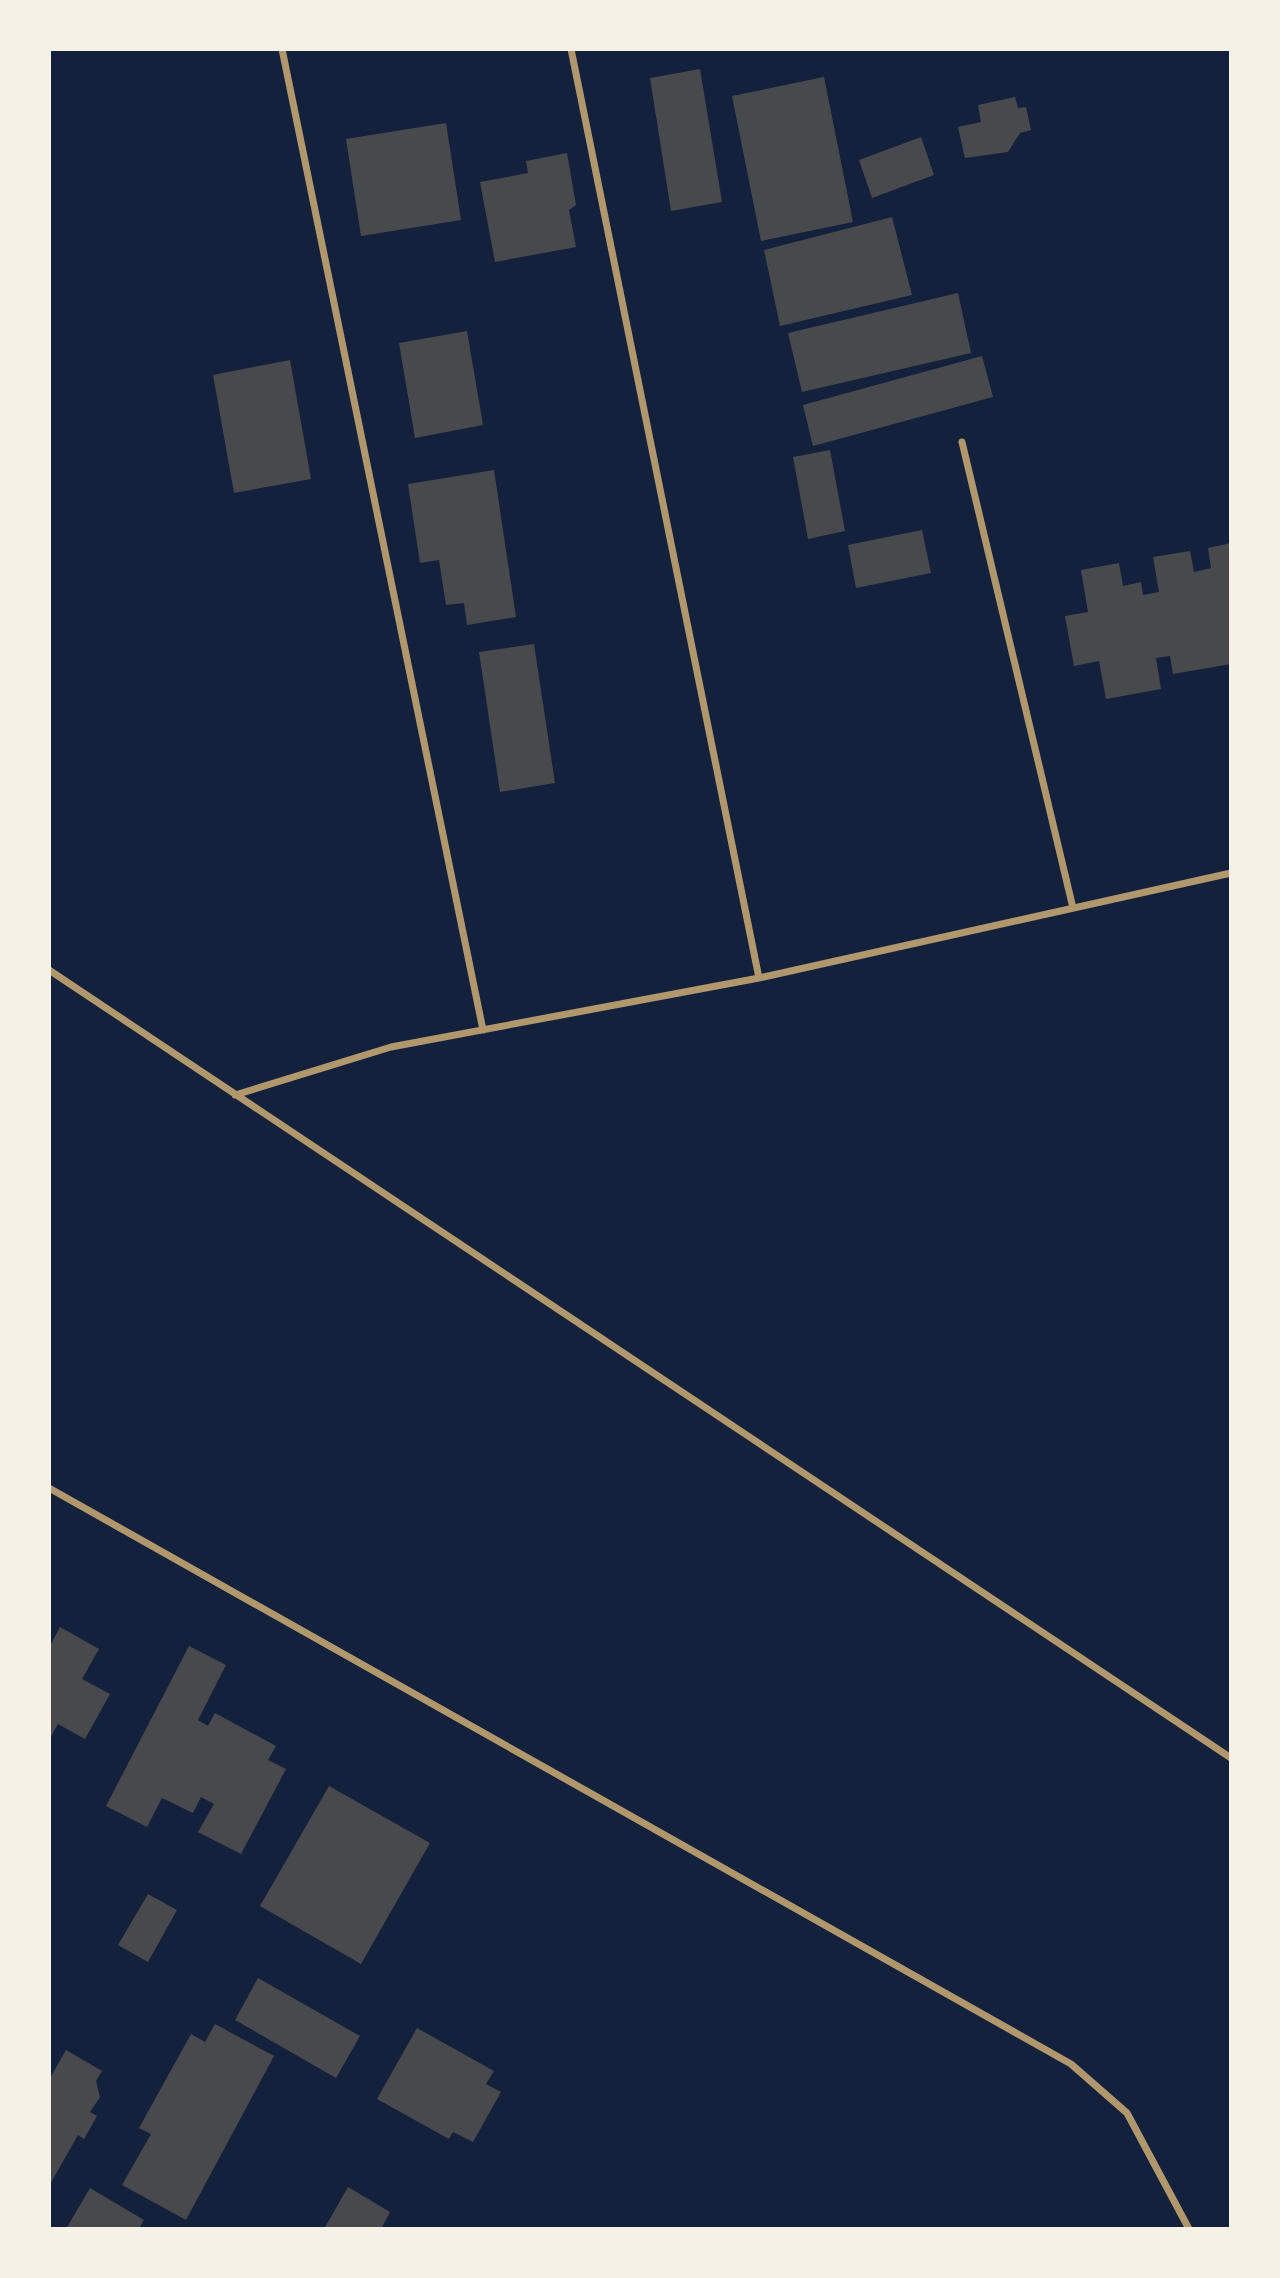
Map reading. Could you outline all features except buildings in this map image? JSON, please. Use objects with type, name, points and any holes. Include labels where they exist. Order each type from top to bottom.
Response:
[{"type":"street","points":[[282,49],[483,1030]]},
{"type":"street","points":[[571,49],[759,978]]},
{"type":"street","points":[[962,442],[1073,908]]},
{"type":"street","points":[[235,1095],[391,1047],[759,978],[1231,873]]},
{"type":"street","points":[[49,970],[1231,1758]]},
{"type":"street","points":[[49,1488],[1071,2064],[1127,2113],[1189,2229]]}]
